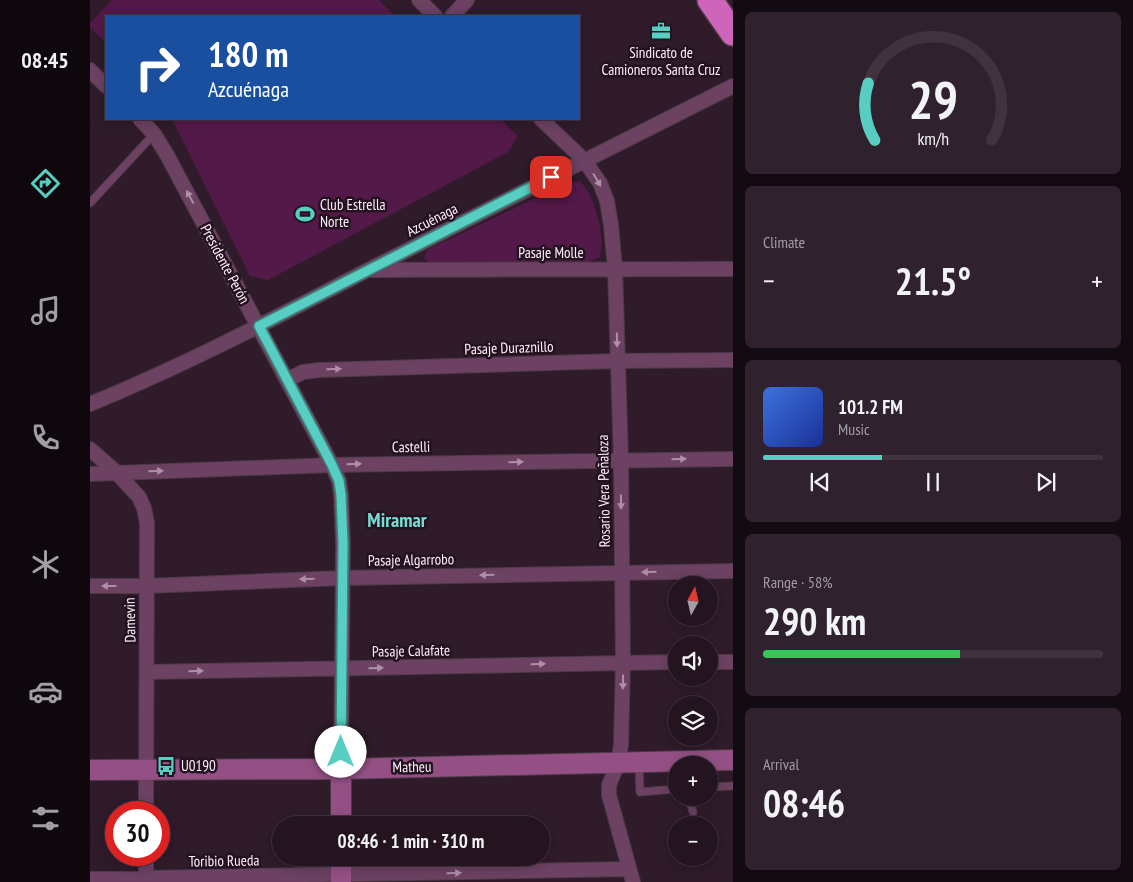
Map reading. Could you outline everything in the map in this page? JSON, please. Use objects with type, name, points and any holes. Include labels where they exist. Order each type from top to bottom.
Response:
[{"type":"highway","points":[[710,0],[733,33]]},
{"type":"street","points":[[419,0],[434,15]]},
{"type":"street","points":[[453,15],[467,0]]},
{"type":"street","points":[[90,70],[105,85]]},
{"type":"street","name":"Azcuénaga","points":[[90,404],[136,386],[259,326],[733,86]]},
{"type":"street","name":"Presidente Perón","points":[[141,120],[154,134],[167,155],[259,326],[339,481],[343,578],[341,816]]},
{"type":"street","name":"Rosario Vera Peñaloza","points":[[542,120],[584,160],[600,183],[607,200],[611,225],[615,268],[621,460],[623,662],[621,745],[618,763],[609,785],[609,795],[631,876]]},
{"type":"street","name":"Pasaje Molle","points":[[369,270],[733,269]]},
{"type":"street","name":"Pasaje Duraznillo","points":[[287,380],[303,372],[320,370],[617,361],[733,360]]},
{"type":"street","name":"Damevin","points":[[90,449],[116,472],[139,497],[144,508],[147,523],[146,801]]},
{"type":"street","name":"Castelli","points":[[90,474],[332,465],[733,459]]},
{"type":"street","name":"Pasaje Algarrobo","points":[[90,586],[146,586],[343,578],[733,571]]},
{"type":"street","name":"Pasaje Calafate","points":[[147,672],[668,662]]},
{"type":"street","points":[[718,662],[733,662]]},
{"type":"street","name":"Matheu","points":[[90,770],[341,769],[733,760]]},
{"type":"street","points":[[146,866],[146,880]]},
{"type":"street","name":"Toribio Rueda","points":[[90,879],[146,880],[341,872],[631,876]]},
{"type":"lane","points":[[90,203],[154,134]]},
{"type":"lane","points":[[639,762],[640,792],[668,789]]},
{"type":"lane","points":[[718,787],[733,786]]},
{"type":"lane","points":[[691,806],[693,812]]},
{"type":"shaded area","points":[[112,0],[379,0],[394,15],[105,15],[105,42],[90,27],[90,23]]},
{"type":"shaded area","name":"Club Estrella Norte","points":[[172,120],[501,120],[518,136],[508,152],[268,280],[250,276]]},
{"type":"shaded area","points":[[580,181],[589,193],[598,216],[602,243],[599,258],[588,262],[431,264],[424,259],[427,250],[569,182]]},
{"type":"place","name":"Sindicato de Camioneros Santa Cruz","points":[[661,31]]},
{"type":"place","name":"Club Estrella Norte","points":[[305,214]]},
{"type":"place","name":"U0190","points":[[166,766]]},
{"type":"district","name":"Miramar","points":[[397,520]]},
{"type":"route","points":[[341,752],[343,543],[339,481],[259,326],[551,177]]}]
